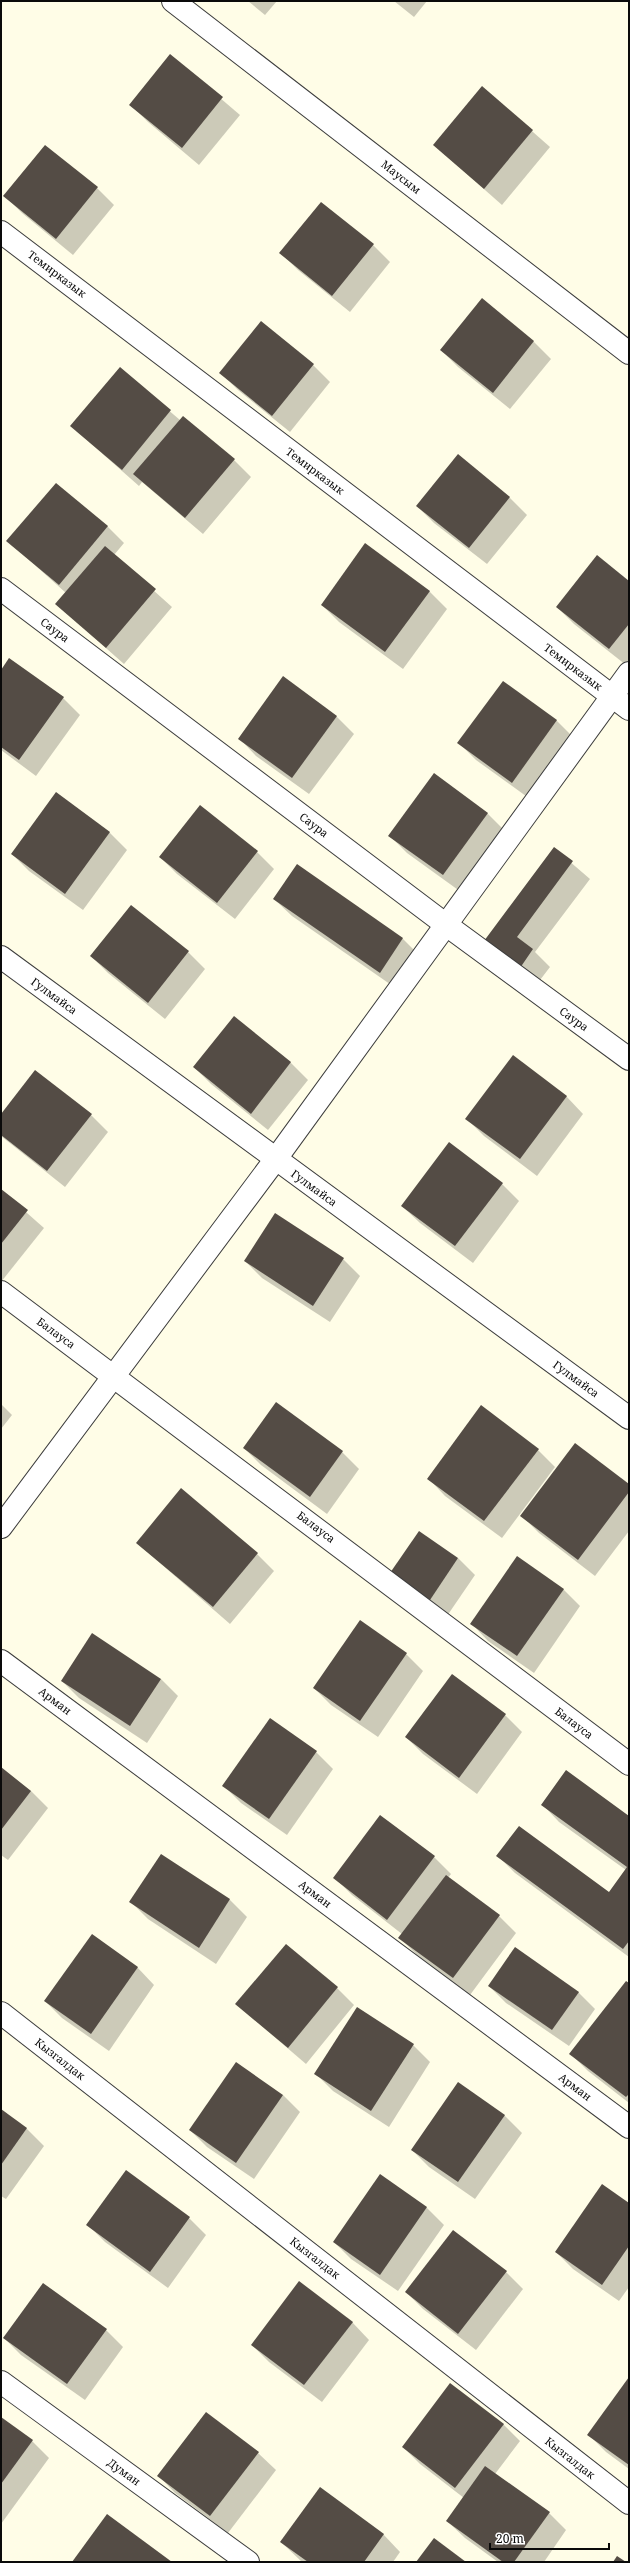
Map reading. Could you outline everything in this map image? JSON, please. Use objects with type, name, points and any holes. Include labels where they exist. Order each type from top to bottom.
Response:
[{"type":"street","name":"Маусым","points":[[173,1],[629,353]]},
{"type":"street","name":"Темирказык","points":[[1,232],[621,703]]},
{"type":"street","name":"Саура","points":[[1,589],[445,924],[629,1059]]},
{"type":"street","points":[[1,1527],[275,1160],[445,924],[621,703],[629,673]]},
{"type":"street","name":"Гулмайса","points":[[1,957],[275,1160],[629,1418]]},
{"type":"street","name":"Балауса","points":[[1,1292],[629,1764]]},
{"type":"street","name":"Арман","points":[[1,1661],[629,2127]]},
{"type":"street","name":"Кызгалдак","points":[[1,2013],[629,2503]]},
{"type":"street","name":"Думан","points":[[1,2382],[248,2562]]},
{"type":"building","points":[[170,54],[223,97],[182,148],[129,105]]},
{"type":"building","points":[[482,86],[533,130],[484,189],[433,145]]},
{"type":"building","points":[[45,145],[98,187],[56,239],[3,196]]},
{"type":"building","points":[[321,202],[374,244],[332,296],[279,253]]},
{"type":"building","points":[[482,298],[534,341],[493,393],[440,350]]},
{"type":"building","points":[[261,321],[314,364],[272,416],[219,373]]},
{"type":"building","points":[[120,367],[171,410],[122,470],[70,426]]},
{"type":"building","points":[[183,416],[235,459],[185,518],[133,474]]},
{"type":"building","points":[[458,454],[510,497],[469,548],[416,506]]},
{"type":"building","points":[[56,483],[108,526],[59,585],[6,541]]},
{"type":"building","points":[[365,543],[430,591],[385,652],[321,605]]},
{"type":"building","points":[[105,546],[156,589],[106,648],[55,604]]},
{"type":"building","points":[[597,555],[629,581],[629,624],[609,649],[556,607]]},
{"type":"building","points":[[9,658],[64,697],[19,760],[1,747],[1,670]]},
{"type":"building","points":[[283,676],[337,716],[292,778],[238,739]]},
{"type":"building","points":[[503,681],[557,720],[512,783],[457,743]]},
{"type":"building","points":[[434,773],[488,813],[443,875],[388,836]]},
{"type":"building","points":[[56,792],[110,832],[65,894],[11,854]]},
{"type":"building","points":[[200,805],[258,851],[217,903],[159,857]]},
{"type":"building","points":[[554,847],[573,861],[517,937],[533,949],[520,968],[484,941]]},
{"type":"building","points":[[297,864],[403,938],[380,973],[273,899]]},
{"type":"building","points":[[131,905],[189,951],[148,1003],[90,956]]},
{"type":"building","points":[[234,1016],[291,1062],[251,1114],[193,1067]]},
{"type":"building","points":[[513,1055],[567,1096],[520,1159],[465,1119]]},
{"type":"building","points":[[35,1070],[92,1114],[47,1171],[1,1135],[1,1114]]},
{"type":"building","points":[[449,1142],[503,1183],[455,1246],[401,1206]]},
{"type":"building","points":[[1,1189],[28,1210],[1,1244]]},
{"type":"building","points":[[275,1213],[344,1258],[313,1306],[244,1261]]},
{"type":"building","points":[[276,1402],[343,1451],[310,1497],[243,1448]]},
{"type":"building","points":[[481,1405],[539,1449],[484,1521],[427,1479]]},
{"type":"building","points":[[575,1443],[629,1484],[629,1492],[578,1560],[520,1516]]},
{"type":"building","points":[[181,1488],[258,1553],[213,1607],[136,1543]]},
{"type":"building","points":[[419,1531],[458,1558],[430,1600],[390,1573]]},
{"type":"building","points":[[517,1556],[564,1589],[517,1656],[470,1624]]},
{"type":"building","points":[[360,1620],[407,1653],[360,1721],[313,1688]]},
{"type":"building","points":[[92,1633],[161,1679],[130,1726],[61,1681]]},
{"type":"building","points":[[452,1674],[506,1714],[459,1778],[405,1737]]},
{"type":"building","points":[[270,1718],[317,1751],[269,1819],[222,1786]]},
{"type":"building","points":[[1,1767],[31,1791],[1,1830]]},
{"type":"building","points":[[566,1770],[629,1816],[629,1941],[623,1949],[496,1856],[519,1826],[609,1892],[627,1867],[541,1805]]},
{"type":"building","points":[[380,1815],[435,1856],[387,1920],[333,1878]]},
{"type":"building","points":[[161,1854],[230,1899],[199,1948],[129,1902]]},
{"type":"building","points":[[446,1875],[500,1915],[453,1978],[398,1938]]},
{"type":"building","points":[[92,1934],[138,1967],[91,2034],[44,2001]]},
{"type":"building","points":[[286,1944],[338,1987],[288,2048],[235,2004]]},
{"type":"building","points":[[515,1947],[579,1992],[552,2030],[488,1986]]},
{"type":"building","points":[[626,1981],[629,1983],[629,2094],[626,2097],[569,2054]]},
{"type":"building","points":[[357,2007],[414,2044],[371,2111],[314,2074]]},
{"type":"building","points":[[236,2062],[283,2095],[236,2163],[189,2130]]},
{"type":"building","points":[[458,2082],[505,2115],[458,2182],[411,2150]]},
{"type":"building","points":[[1,2109],[27,2128],[1,2165]]},
{"type":"building","points":[[126,2170],[190,2217],[150,2272],[86,2225]]},
{"type":"building","points":[[380,2174],[427,2207],[380,2275],[333,2242]]},
{"type":"building","points":[[602,2184],[629,2203],[629,2246],[602,2285],[555,2252]]},
{"type":"building","points":[[453,2230],[507,2271],[458,2334],[405,2292]]},
{"type":"building","points":[[299,2281],[353,2322],[304,2385],[251,2345]]},
{"type":"building","points":[[43,2283],[107,2329],[67,2384],[3,2338]]},
{"type":"building","points":[[629,2377],[629,2465],[587,2435]]},
{"type":"building","points":[[450,2383],[504,2424],[455,2488],[402,2447]]},
{"type":"building","points":[[206,2412],[259,2452],[210,2516],[157,2476]]},
{"type":"building","points":[[1,2417],[33,2440],[1,2484]]},
{"type":"building","points":[[485,2466],[550,2512],[514,2562],[503,2562],[446,2521]]},
{"type":"building","points":[[320,2487],[384,2534],[364,2562],[308,2562],[280,2542]]},
{"type":"building","points":[[107,2514],[172,2562],[72,2562]]},
{"type":"building","points":[[434,2538],[466,2562],[416,2562]]},
{"type":"building","points":[[617,2556],[626,2562],[613,2562]]}]
